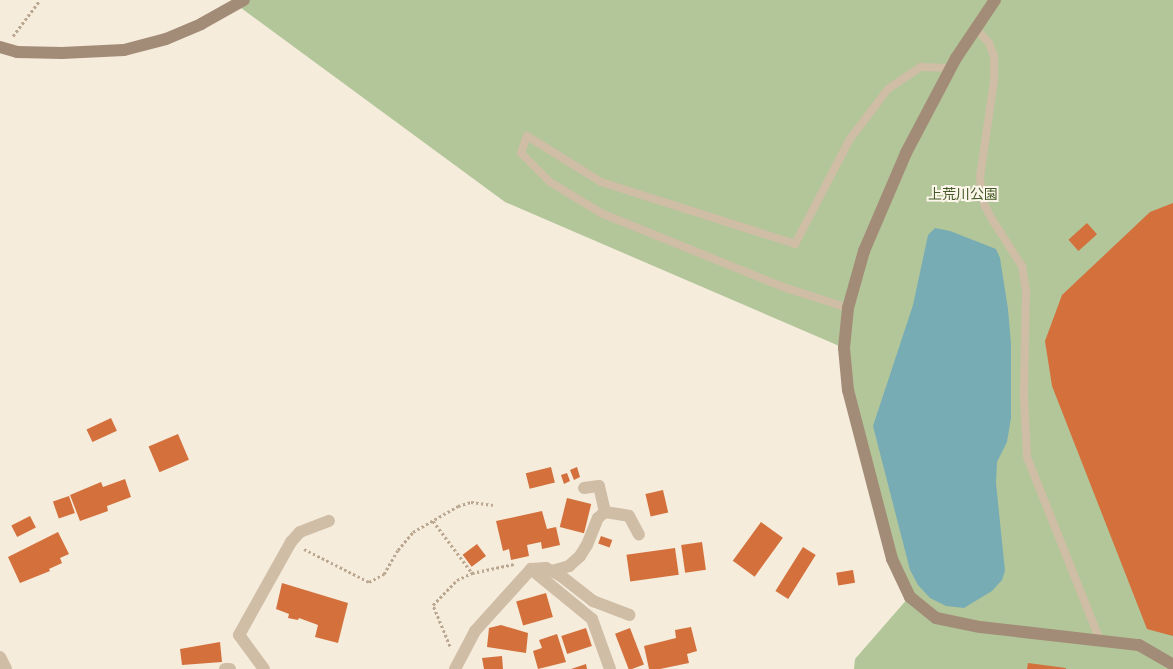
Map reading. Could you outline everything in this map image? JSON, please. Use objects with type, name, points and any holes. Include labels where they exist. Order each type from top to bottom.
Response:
[{"type":"street","points":[[0,47],[17,52],[124,50],[166,39],[201,24],[244,0]]},
{"type":"street","points":[[995,0],[950,68],[906,153],[864,251],[848,308],[844,348],[848,390],[892,559],[910,597],[936,618],[980,627],[1139,645],[1173,665]]},
{"type":"street","points":[[584,488],[599,486],[605,512]]},
{"type":"street","points":[[605,512],[629,516],[639,535]]},
{"type":"street","points":[[552,571],[569,566],[580,556],[587,545],[598,518],[605,512]]},
{"type":"street","points":[[264,669],[239,635],[292,542],[300,532],[329,521]]},
{"type":"street","points":[[532,568],[592,619],[610,669]]},
{"type":"street","points":[[455,669],[475,631],[532,568],[546,568],[593,601],[629,616]]},
{"type":"street","points":[[0,657],[6,669],[0,669]]},
{"type":"street","points":[[225,669],[230,669]]},
{"type":"lane","points":[[976,29],[989,43],[994,56],[994,81],[980,177],[981,189],[985,206],[1022,266],[1026,290],[1024,397],[1027,457],[1100,640]]},
{"type":"lane","points":[[848,308],[783,287],[601,213],[550,182],[520,153],[527,136],[601,182],[795,244],[850,139],[888,89],[921,67],[950,68]]},
{"type":"path","points":[[12,38],[40,0]]},
{"type":"path","points":[[292,542],[369,582],[384,574],[398,550],[412,532],[458,506],[472,502],[493,505]]},
{"type":"path","points":[[432,522],[472,573]]},
{"type":"path","points":[[451,653],[450,644],[433,605],[457,580],[472,573],[512,564],[526,565],[532,568]]},
{"type":"green space","name":"上荒川公園","points":[[244,0],[1173,0],[1173,669],[854,669],[855,659],[909,597],[892,559],[844,348],[505,202],[237,5]]},
{"type":"water","points":[[935,228],[950,231],[996,249],[1000,258],[1011,344],[1011,418],[1007,442],[997,462],[996,483],[1005,571],[1002,580],[992,591],[964,608],[946,606],[930,598],[918,585],[910,570],[873,426],[913,305],[928,235]]},
{"type":"building","points":[[1173,203],[1173,636],[1147,629],[1052,386],[1045,341],[1062,295],[1150,212]]},
{"type":"building","points":[[1087,223],[1097,234],[1078,251],[1068,240]]},
{"type":"building","points":[[111,418],[117,431],[92,442],[87,429]]},
{"type":"building","points":[[178,434],[189,460],[159,472],[149,447]]},
{"type":"building","points":[[551,467],[555,483],[530,489],[526,473]]},
{"type":"building","points":[[577,467],[580,477],[574,480],[570,470]]},
{"type":"building","points":[[567,473],[570,481],[564,484],[561,475]]},
{"type":"building","points":[[125,479],[131,497],[107,506],[108,511],[80,521],[70,495],[101,482],[103,487]]},
{"type":"building","points":[[663,490],[668,512],[651,516],[645,494]]},
{"type":"building","points":[[69,496],[75,513],[59,519],[53,502]]},
{"type":"building","points":[[567,498],[591,504],[584,533],[560,527]]},
{"type":"building","points":[[542,511],[547,529],[556,527],[560,545],[542,549],[541,542],[527,545],[529,556],[511,560],[509,549],[503,551],[496,521]]},
{"type":"building","points":[[30,516],[36,528],[17,537],[11,526]]},
{"type":"building","points":[[761,522],[783,538],[755,577],[733,561]]},
{"type":"building","points":[[58,532],[69,554],[60,558],[62,563],[49,569],[50,571],[20,583],[8,557]]},
{"type":"building","points":[[601,536],[612,540],[610,548],[598,544]]},
{"type":"building","points":[[702,542],[706,570],[685,573],[681,545]]},
{"type":"building","points":[[477,544],[486,556],[472,567],[463,555]]},
{"type":"building","points":[[803,547],[816,555],[788,599],[775,591]]},
{"type":"building","points":[[675,548],[679,575],[630,582],[626,555]]},
{"type":"building","points":[[853,570],[855,583],[838,585],[836,573]]},
{"type":"building","points":[[282,583],[348,603],[338,643],[315,637],[318,625],[299,618],[298,620],[288,618],[289,614],[276,609]]},
{"type":"building","points":[[546,593],[553,617],[523,626],[516,602]]},
{"type":"building","points":[[501,625],[528,633],[526,653],[487,647],[489,628]]},
{"type":"building","points":[[691,627],[697,651],[687,654],[689,663],[660,669],[649,669],[644,646],[676,638],[675,630]]},
{"type":"building","points":[[586,628],[592,646],[567,654],[561,636]]},
{"type":"building","points":[[630,628],[644,664],[629,669],[615,634]]},
{"type":"building","points":[[557,634],[566,662],[538,669],[533,651],[542,648],[539,640]]},
{"type":"building","points":[[220,642],[222,662],[182,665],[180,649]]},
{"type":"building","points":[[502,656],[503,669],[484,669],[482,658]]},
{"type":"building","points":[[1028,663],[1066,668],[1066,669],[1027,669]]},
{"type":"building","points":[[586,664],[587,669],[571,669]]}]
